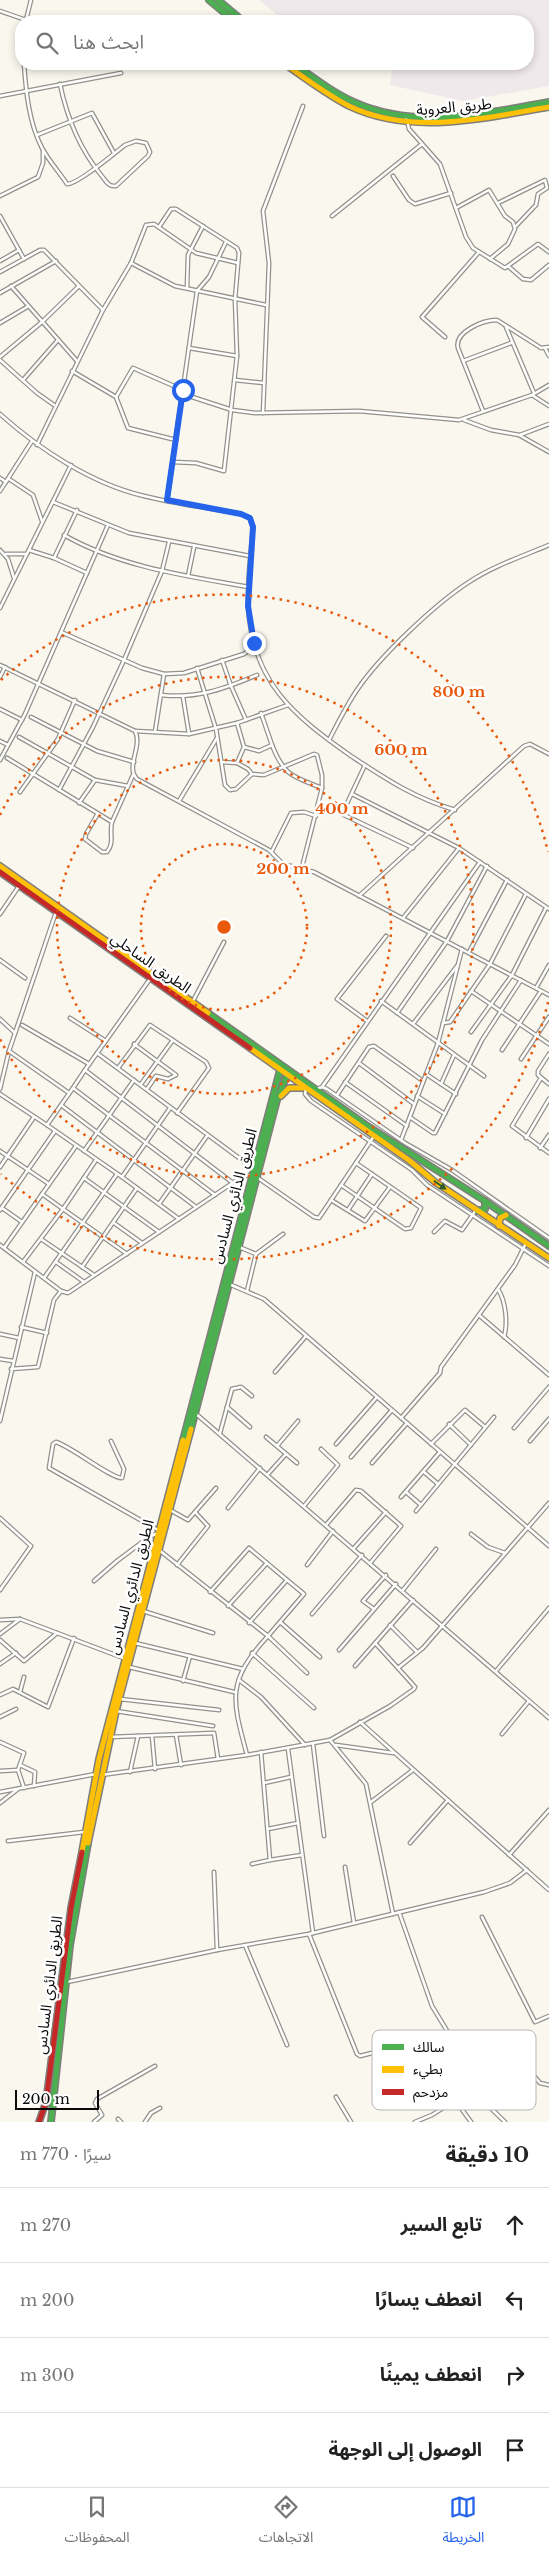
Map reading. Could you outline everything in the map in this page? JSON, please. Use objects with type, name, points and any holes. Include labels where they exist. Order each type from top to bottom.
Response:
[{"type":"main road","points":[[209,0],[227,15]]},
{"type":"main road","points":[[218,0],[236,15]]},
{"type":"main road","name":"طريق العروبة","points":[[293,70],[334,100],[374,116],[406,120],[451,122],[549,107]]},
{"type":"main road","points":[[302,70],[318,83],[342,97],[406,120],[465,116],[549,102]]},
{"type":"main road","name":"الطريق الساحلي","points":[[0,866],[150,978],[282,1068]]},
{"type":"main road","name":"الطريق الساحلي","points":[[0,872],[192,1003],[282,1068]]},
{"type":"main road","points":[[282,1068],[287,1075],[339,1110],[372,1138],[499,1227],[549,1258]]},
{"type":"main road","points":[[282,1068],[486,1201],[549,1246]]},
{"type":"main road","name":"الطريق الدائري السادس","points":[[51,2122],[66,1982],[82,1872],[99,1775],[128,1667],[127,1660],[143,1611],[195,1413],[201,1381],[282,1068]]},
{"type":"main road","name":"الطريق الدائري السادس","points":[[40,2122],[46,2102],[67,1936],[84,1832],[158,1531],[238,1247],[254,1174],[274,1101],[287,1075]]},
{"type":"main road","points":[[274,1101],[290,1088],[306,1088]]},
{"type":"main road","points":[[476,1210],[481,1212],[485,1209],[486,1201]]},
{"type":"main road","points":[[499,1227],[500,1218],[506,1215]]},
{"type":"street","points":[[27,15],[30,0]]},
{"type":"street","points":[[0,11],[15,16]]},
{"type":"street","points":[[24,70],[26,90],[37,135],[43,150],[69,185],[95,168],[130,142],[136,141],[146,144],[150,152],[144,160],[113,186],[95,168],[81,146],[70,122],[60,84]]},
{"type":"street","points":[[0,96],[121,73]]},
{"type":"street","points":[[263,413],[269,264],[263,211],[303,106]]},
{"type":"street","points":[[37,135],[90,113],[94,114],[114,153]]},
{"type":"street","points":[[406,120],[413,135],[440,164],[470,244],[502,267],[508,267],[538,244],[549,252]]},
{"type":"street","points":[[332,216],[422,144]]},
{"type":"street","points":[[0,196],[38,177],[43,163],[43,150]]},
{"type":"street","points":[[393,176],[409,200],[415,204],[451,193]]},
{"type":"street","points":[[490,259],[508,244],[515,227],[536,206],[538,194],[547,188],[545,180],[498,203]]},
{"type":"street","points":[[456,208],[487,191],[491,191],[515,227]]},
{"type":"street","points":[[158,227],[174,208],[238,249],[235,299],[237,356],[224,471],[196,463],[173,462]]},
{"type":"street","points":[[0,216],[24,258]]},
{"type":"street","points":[[38,445],[77,361],[130,263],[144,229],[151,224],[202,256],[238,263]]},
{"type":"street","points":[[187,288],[186,261],[203,226]]},
{"type":"street","points":[[167,500],[197,291],[209,277],[216,258],[221,254],[226,242]]},
{"type":"street","points":[[0,261],[19,250]]},
{"type":"street","points":[[0,272],[42,250],[56,261],[103,310]]},
{"type":"street","points":[[445,337],[422,317],[479,252]]},
{"type":"street","points":[[0,293],[56,261]]},
{"type":"street","points":[[130,263],[170,283],[266,306]]},
{"type":"street","points":[[508,267],[523,279],[531,280],[549,265]]},
{"type":"street","points":[[11,286],[27,307],[77,361]]},
{"type":"street","points":[[55,406],[22,380],[0,359],[79,286]]},
{"type":"street","points":[[0,323],[27,307]]},
{"type":"street","points":[[483,411],[457,343],[461,333],[492,320],[547,348],[549,356]]},
{"type":"street","points":[[505,326],[533,394],[549,406]]},
{"type":"street","points":[[22,380],[58,340]]},
{"type":"street","points":[[463,361],[511,343]]},
{"type":"street","points":[[189,348],[237,356]]},
{"type":"street","points":[[116,397],[133,368],[183,390]]},
{"type":"street","points":[[72,371],[116,397],[128,428],[176,440]]},
{"type":"street","points":[[235,380],[264,383]]},
{"type":"street","points":[[463,420],[533,394],[549,385]]},
{"type":"street","points":[[182,394],[232,410],[263,413],[359,411],[463,420],[491,430],[519,435],[549,452]]},
{"type":"street","points":[[0,414],[32,441],[71,465],[129,492],[241,514],[250,518],[253,527],[248,606],[254,643],[269,679],[288,705],[308,726],[400,788],[425,801],[454,810]]},
{"type":"street","points":[[519,435],[549,425]]},
{"type":"street","points":[[0,491],[32,441]]},
{"type":"street","points":[[0,608],[71,465]]},
{"type":"street","points":[[0,478],[33,495],[42,523]]},
{"type":"street","points":[[53,502],[77,510],[108,525],[169,542],[251,556]]},
{"type":"street","points":[[54,558],[77,510]]},
{"type":"street","points":[[0,760],[22,720],[108,525]]},
{"type":"street","points":[[64,535],[96,550],[162,571],[249,587]]},
{"type":"street","points":[[59,790],[100,712],[124,660],[162,571],[169,542]]},
{"type":"street","points":[[329,740],[367,677],[439,605],[470,581],[486,572],[549,545]]},
{"type":"street","points":[[188,576],[194,547]]},
{"type":"street","points":[[0,550],[6,554],[14,578]]},
{"type":"street","points":[[6,554],[28,552],[54,558],[86,573]]},
{"type":"street","points":[[61,632],[142,668],[164,674],[178,674],[246,653],[249,645],[254,643]]},
{"type":"street","points":[[222,660],[230,686],[246,720]]},
{"type":"street","points":[[0,665],[100,712],[135,731],[189,734],[216,729],[288,705]]},
{"type":"street","points":[[0,677],[5,668]]},
{"type":"street","points":[[198,668],[216,729],[225,785],[230,790],[238,788],[252,774],[264,775],[317,754],[322,775],[322,788],[302,867]]},
{"type":"street","points":[[155,732],[164,674]]},
{"type":"street","points":[[161,695],[183,697],[207,694],[256,675]]},
{"type":"street","points":[[183,697],[189,734]]},
{"type":"street","points":[[20,792],[61,733],[75,700]]},
{"type":"street","points":[[0,709],[22,720]]},
{"type":"street","points":[[261,713],[272,745],[283,768],[295,778],[322,788]]},
{"type":"street","points":[[31,717],[97,751],[134,762]]},
{"type":"street","points":[[236,723],[244,747],[237,763]]},
{"type":"street","points":[[97,815],[85,839],[104,852],[107,852],[112,845],[112,822],[133,775],[138,741],[135,731]]},
{"type":"street","points":[[179,801],[217,736]]},
{"type":"street","points":[[18,737],[95,780],[128,786]]},
{"type":"street","points":[[0,741],[8,745]]},
{"type":"street","points":[[244,747],[259,751],[272,745]]},
{"type":"street","points":[[359,896],[526,745],[532,745],[549,754]]},
{"type":"street","points":[[7,758],[97,815],[112,822]]},
{"type":"street","points":[[222,762],[237,763],[248,768],[252,774]]},
{"type":"street","points":[[365,765],[342,814],[413,848]]},
{"type":"street","points":[[133,775],[137,780],[272,852],[283,864],[302,867],[549,994]]},
{"type":"street","points":[[79,803],[95,780]]},
{"type":"street","points":[[352,794],[459,848],[548,908],[512,975],[471,1032]]},
{"type":"street","points":[[272,852],[292,813],[304,812],[316,816]]},
{"type":"street","points":[[403,918],[459,848]]},
{"type":"street","points":[[316,1090],[322,1087],[480,862]]},
{"type":"street","points":[[397,1013],[447,941],[487,866]]},
{"type":"street","points":[[469,953],[507,880]]},
{"type":"street","points":[[0,914],[19,886]]},
{"type":"street","points":[[443,1023],[450,1022],[490,964],[526,894]]},
{"type":"street","points":[[0,1089],[15,1033],[56,912]]},
{"type":"street","points":[[367,1022],[337,1000],[386,936]]},
{"type":"street","points":[[192,1003],[224,942]]},
{"type":"street","points":[[401,1140],[438,1043],[462,949]]},
{"type":"street","points":[[0,960],[25,978]]},
{"type":"street","points":[[413,1024],[458,964]]},
{"type":"street","points":[[536,988],[549,965]]},
{"type":"street","points":[[47,1125],[150,978]]},
{"type":"street","points":[[410,1118],[436,1133],[482,1040],[522,980]]},
{"type":"street","points":[[471,991],[549,1044]]},
{"type":"street","points":[[502,1050],[542,991]]},
{"type":"street","points":[[381,1001],[484,1076]]},
{"type":"street","points":[[521,1059],[549,1017]]},
{"type":"street","points":[[0,1018],[15,1033]]},
{"type":"street","points":[[70,1018],[106,1041]]},
{"type":"street","points":[[22,1025],[89,1064]]},
{"type":"street","points":[[118,1068],[150,1025],[209,1066],[177,1113]]},
{"type":"street","points":[[141,1084],[173,1040]]},
{"type":"street","points":[[134,1044],[176,1076],[168,1079],[154,1078],[148,1074]]},
{"type":"street","points":[[336,1096],[369,1047],[374,1046],[423,1081]]},
{"type":"street","points":[[9,1052],[69,1093]]},
{"type":"street","points":[[97,1052],[208,1135],[254,1174],[316,1218],[320,1217],[332,1200],[372,1138]]},
{"type":"street","points":[[549,1054],[538,1071],[541,1078],[549,1084]]},
{"type":"street","points":[[441,1084],[454,1055]]},
{"type":"street","points":[[358,1063],[414,1104]]},
{"type":"street","points":[[85,1070],[233,1183]]},
{"type":"street","points":[[426,1074],[456,1094]]},
{"type":"street","points":[[147,1089],[154,1078]]},
{"type":"street","points":[[541,1078],[512,1126],[549,1153]]},
{"type":"street","points":[[84,1151],[134,1080]]},
{"type":"street","points":[[345,1082],[407,1126]]},
{"type":"street","points":[[322,1087],[401,1140],[452,1170],[549,1238]]},
{"type":"street","points":[[73,1088],[214,1195]]},
{"type":"street","points":[[306,1088],[304,1091],[306,1096],[314,1103],[372,1138],[472,1216],[549,1266]]},
{"type":"street","points":[[0,1094],[122,1177],[179,1219]]},
{"type":"street","points":[[417,1096],[445,1114]]},
{"type":"street","points":[[314,1103],[318,1097]]},
{"type":"street","points":[[526,1138],[549,1100]]},
{"type":"street","points":[[61,1104],[196,1207]]},
{"type":"street","points":[[122,1177],[170,1108]]},
{"type":"street","points":[[335,1117],[339,1110]]},
{"type":"street","points":[[0,1167],[34,1117]]},
{"type":"street","points":[[22,1222],[1,1209],[56,1131]]},
{"type":"street","points":[[160,1204],[208,1135]]},
{"type":"street","points":[[540,1148],[549,1135]]},
{"type":"street","points":[[4,1248],[76,1146]]},
{"type":"street","points":[[0,1152],[49,1184]]},
{"type":"street","points":[[24,1262],[96,1160]]},
{"type":"street","points":[[341,1185],[405,1229],[411,1228],[421,1208],[356,1163]]},
{"type":"street","points":[[448,1178],[452,1170]]},
{"type":"street","points":[[44,1278],[117,1174]]},
{"type":"street","points":[[0,1245],[61,1291],[68,1293],[214,1195],[246,1175],[254,1174]]},
{"type":"street","points":[[347,1211],[372,1174]]},
{"type":"street","points":[[84,1178],[159,1232]]},
{"type":"street","points":[[332,1200],[365,1221],[390,1186]]},
{"type":"street","points":[[82,1267],[137,1188]]},
{"type":"street","points":[[42,1194],[127,1254]]},
{"type":"street","points":[[434,1232],[445,1221],[462,1230],[476,1210]]},
{"type":"street","points":[[114,1223],[142,1243]]},
{"type":"street","points":[[247,1291],[256,1254],[283,1234]]},
{"type":"street","points":[[41,1239],[94,1275]]},
{"type":"street","points":[[401,1418],[440,1373],[441,1367],[480,1316],[526,1243]]},
{"type":"street","points":[[238,1247],[256,1254]]},
{"type":"street","points":[[56,1262],[84,1282]]},
{"type":"street","points":[[0,1421],[35,1272]]},
{"type":"street","points":[[228,1284],[264,1299],[549,1546]]},
{"type":"street","points":[[498,1289],[502,1296],[506,1326],[504,1337]]},
{"type":"street","points":[[11,1369],[38,1367],[54,1300],[61,1291]]},
{"type":"street","points":[[480,1316],[549,1375]]},
{"type":"street","points":[[21,1327],[47,1333]]},
{"type":"street","points":[[0,1334],[19,1338]]},
{"type":"street","points":[[275,1372],[306,1336]]},
{"type":"street","points":[[0,1358],[13,1361]]},
{"type":"street","points":[[220,1433],[230,1394],[235,1386],[241,1386],[252,1396]]},
{"type":"street","points":[[514,1428],[549,1387]]},
{"type":"street","points":[[336,1444],[377,1397]]},
{"type":"street","points":[[226,1407],[250,1427]]},
{"type":"street","points":[[351,1457],[392,1410]]},
{"type":"street","points":[[431,1444],[465,1410],[486,1427]]},
{"type":"street","points":[[195,1413],[371,1562],[549,1718]]},
{"type":"street","points":[[416,1511],[494,1417]]},
{"type":"street","points":[[530,1441],[549,1419]]},
{"type":"street","points":[[277,1446],[298,1422]]},
{"type":"street","points":[[372,1463],[407,1423]]},
{"type":"street","points":[[449,1424],[470,1445]]},
{"type":"street","points":[[266,1437],[297,1463]]},
{"type":"street","points":[[94,1581],[117,1561],[158,1531],[48,1466],[53,1444],[56,1442],[96,1463],[118,1478],[122,1478],[124,1469],[111,1441]]},
{"type":"street","points":[[304,1506],[338,1465],[321,1449]]},
{"type":"street","points":[[401,1497],[440,1452]]},
{"type":"street","points":[[268,1474],[286,1454]]},
{"type":"street","points":[[228,1508],[260,1468]]},
{"type":"street","points":[[424,1472],[438,1484]]},
{"type":"street","points":[[169,1510],[186,1520],[216,1488]]},
{"type":"street","points":[[326,1525],[358,1489],[386,1512],[400,1524],[401,1528],[371,1562]]},
{"type":"street","points":[[406,1492],[421,1505]]},
{"type":"street","points":[[398,1668],[417,1653],[442,1626],[549,1503]]},
{"type":"street","points":[[177,1564],[208,1526],[195,1512]]},
{"type":"street","points":[[354,1548],[386,1512]]},
{"type":"street","points":[[0,1518],[31,1546],[0,1590]]},
{"type":"street","points":[[307,1566],[333,1530]]},
{"type":"street","points":[[470,1534],[486,1545],[505,1553]]},
{"type":"street","points":[[210,1592],[248,1548],[304,1594],[252,1653],[242,1669],[234,1692],[246,1755]]},
{"type":"street","points":[[403,1590],[436,1549]]},
{"type":"street","points":[[159,1550],[249,1623],[268,1636],[307,1673]]},
{"type":"street","points":[[312,1614],[362,1555]]},
{"type":"street","points":[[228,1606],[267,1563]]},
{"type":"street","points":[[374,1609],[363,1601],[386,1575]]},
{"type":"street","points":[[249,1623],[287,1580]]},
{"type":"street","points":[[339,1650],[396,1584]]},
{"type":"street","points":[[354,1666],[413,1600]]},
{"type":"street","points":[[496,1671],[549,1608]]},
{"type":"street","points":[[143,1611],[213,1633]]},
{"type":"street","points":[[0,1620],[20,1619],[74,1638],[127,1660]]},
{"type":"street","points":[[0,1634],[20,1619]]},
{"type":"street","points":[[280,1622],[320,1657]]},
{"type":"street","points":[[390,1625],[417,1653]]},
{"type":"street","points":[[0,1640],[26,1661],[57,1633]]},
{"type":"street","points":[[0,1695],[12,1689],[48,1707],[74,1638]]},
{"type":"street","points":[[134,1643],[242,1669]]},
{"type":"street","points":[[0,1792],[99,1775],[155,1769],[288,1749],[330,1740],[390,1706],[415,1688],[375,1643]]},
{"type":"street","points":[[0,1664],[16,1653]]},
{"type":"street","points":[[252,1653],[314,1708]]},
{"type":"street","points":[[183,1681],[190,1656]]},
{"type":"street","points":[[0,1658],[4,1661]]},
{"type":"street","points":[[128,1667],[234,1692]]},
{"type":"street","points":[[20,1692],[24,1676]]},
{"type":"street","points":[[239,1680],[261,1697],[306,1746]]},
{"type":"street","points":[[120,1699],[219,1710]]},
{"type":"street","points":[[502,1734],[529,1701]]},
{"type":"street","points":[[0,1717],[16,1709]]},
{"type":"street","points":[[116,1711],[213,1726]]},
{"type":"street","points":[[360,1722],[549,1890]]},
{"type":"street","points":[[110,1737],[214,1734],[218,1759]]},
{"type":"street","points":[[176,1735],[182,1765]]},
{"type":"street","points":[[130,1772],[138,1736]]},
{"type":"street","points":[[152,1736],[155,1769]]},
{"type":"street","points":[[330,1740],[364,1780],[371,1802],[393,1914]]},
{"type":"street","points":[[0,1742],[23,1752],[18,1770],[24,1788]]},
{"type":"street","points":[[313,1744],[324,1836]]},
{"type":"street","points":[[335,1745],[395,1753]]},
{"type":"street","points":[[288,1749],[314,1933]]},
{"type":"street","points":[[261,1752],[270,1860]]},
{"type":"street","points":[[20,1765],[35,1772],[34,1786]]},
{"type":"street","points":[[0,1771],[18,1770]]},
{"type":"street","points":[[371,1802],[413,1770]]},
{"type":"street","points":[[264,1782],[291,1778]]},
{"type":"street","points":[[0,1803],[18,1789]]},
{"type":"street","points":[[410,1843],[448,1800]]},
{"type":"street","points":[[509,1855],[549,1810]]},
{"type":"street","points":[[267,1829],[298,1823]]},
{"type":"street","points":[[8,1841],[84,1832]]},
{"type":"street","points":[[252,1864],[302,1855]]},
{"type":"street","points":[[345,1867],[354,1923]]},
{"type":"street","points":[[66,1982],[217,1950],[314,1933],[393,1914],[498,1888],[510,1883],[527,1870]]},
{"type":"street","points":[[214,1872],[217,1950]]},
{"type":"street","points":[[399,1912],[432,2006],[447,2030]]},
{"type":"street","points":[[482,1917],[535,2022],[549,2016]]},
{"type":"street","points":[[309,1934],[357,2054],[360,2056],[372,2053]]},
{"type":"street","points":[[245,1945],[286,2045]]},
{"type":"street","points":[[94,2122],[102,2115],[95,2103],[97,2099],[155,2066]]},
{"type":"street","points":[[536,2078],[540,2083],[549,2086]]},
{"type":"street","points":[[336,2097],[351,2122]]},
{"type":"street","points":[[145,2122],[151,2113],[160,2108]]},
{"type":"street","points":[[415,2122],[438,2110]]},
{"type":"street","points":[[463,2110],[472,2122]]},
{"type":"street","points":[[493,2110],[506,2122]]},
{"type":"street","points":[[118,2119],[121,2122]]},
{"type":"shaded area","points":[[259,0],[549,0],[549,86],[463,101],[390,85],[392,70],[534,70],[534,15],[278,15]]},
{"type":"traffic: fast","points":[[209,0],[227,15]]},
{"type":"traffic: fast","points":[[218,0],[236,15]]},
{"type":"traffic: fast","points":[[303,70],[339,95],[356,103],[379,111],[403,116],[452,117],[501,111],[549,102]]},
{"type":"traffic: fast","points":[[208,1013],[366,1125],[485,1201],[549,1246]]},
{"type":"traffic: fast","points":[[183,1440],[281,1066]]},
{"type":"traffic: fast","points":[[191,1429],[277,1100],[287,1075],[285,1068]]},
{"type":"traffic: fast","points":[[477,1211],[485,1209],[485,1201]]},
{"type":"traffic: fast","points":[[51,2122],[70,1945],[88,1843]]},
{"type":"traffic: slow","points":[[294,70],[349,106],[373,115],[398,120],[448,122],[499,116],[549,107]]},
{"type":"traffic: slow","points":[[0,866],[208,1013]]},
{"type":"traffic: slow","points":[[250,1048],[410,1161],[435,1182],[549,1258]]},
{"type":"traffic: slow","points":[[281,1096],[289,1088],[304,1088]]},
{"type":"traffic: slow","points":[[499,1226],[500,1218],[506,1215]]},
{"type":"traffic: slow","points":[[88,1843],[116,1711],[191,1429]]},
{"type":"traffic: slow","points":[[82,1852],[99,1759],[183,1440]]},
{"type":"traffic: jam","points":[[0,872],[250,1048]]},
{"type":"traffic: jam","points":[[39,2122],[46,2102],[71,1908],[82,1852]]},
{"type":"route","points":[[183,390],[167,500],[246,515],[250,518],[253,527],[248,606],[254,643]]}]
